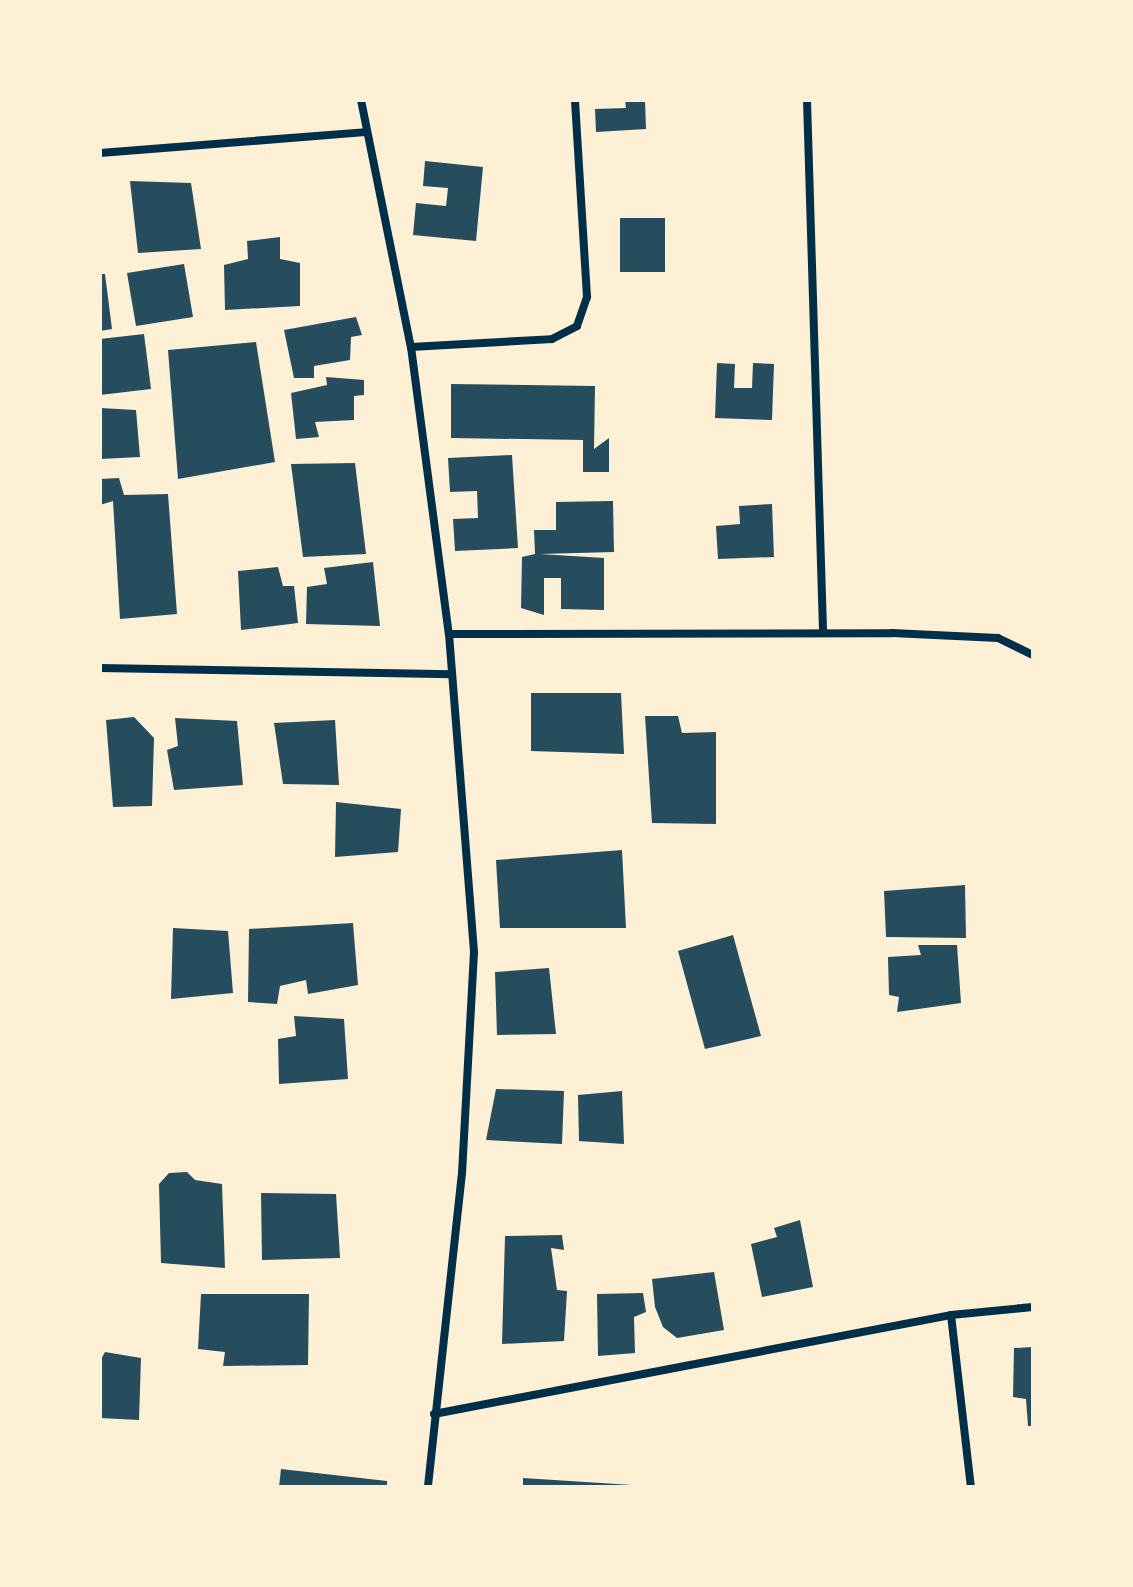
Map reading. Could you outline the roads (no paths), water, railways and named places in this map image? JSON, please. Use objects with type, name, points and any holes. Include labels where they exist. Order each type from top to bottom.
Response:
[{"type":"street","points":[[361,100],[365,132],[411,347],[449,634],[474,965],[462,1173],[428,1487]]},
{"type":"street","points":[[411,347],[552,339],[577,326],[587,297],[575,100]]},
{"type":"street","points":[[807,100],[823,630]]},
{"type":"street","points":[[100,153],[365,132]]},
{"type":"street","points":[[449,634],[823,630],[998,638],[1033,655]]},
{"type":"street","points":[[100,668],[452,674]]},
{"type":"street","points":[[434,1414],[951,1315],[1033,1307]]},
{"type":"street","points":[[951,1315],[971,1487]]}]
